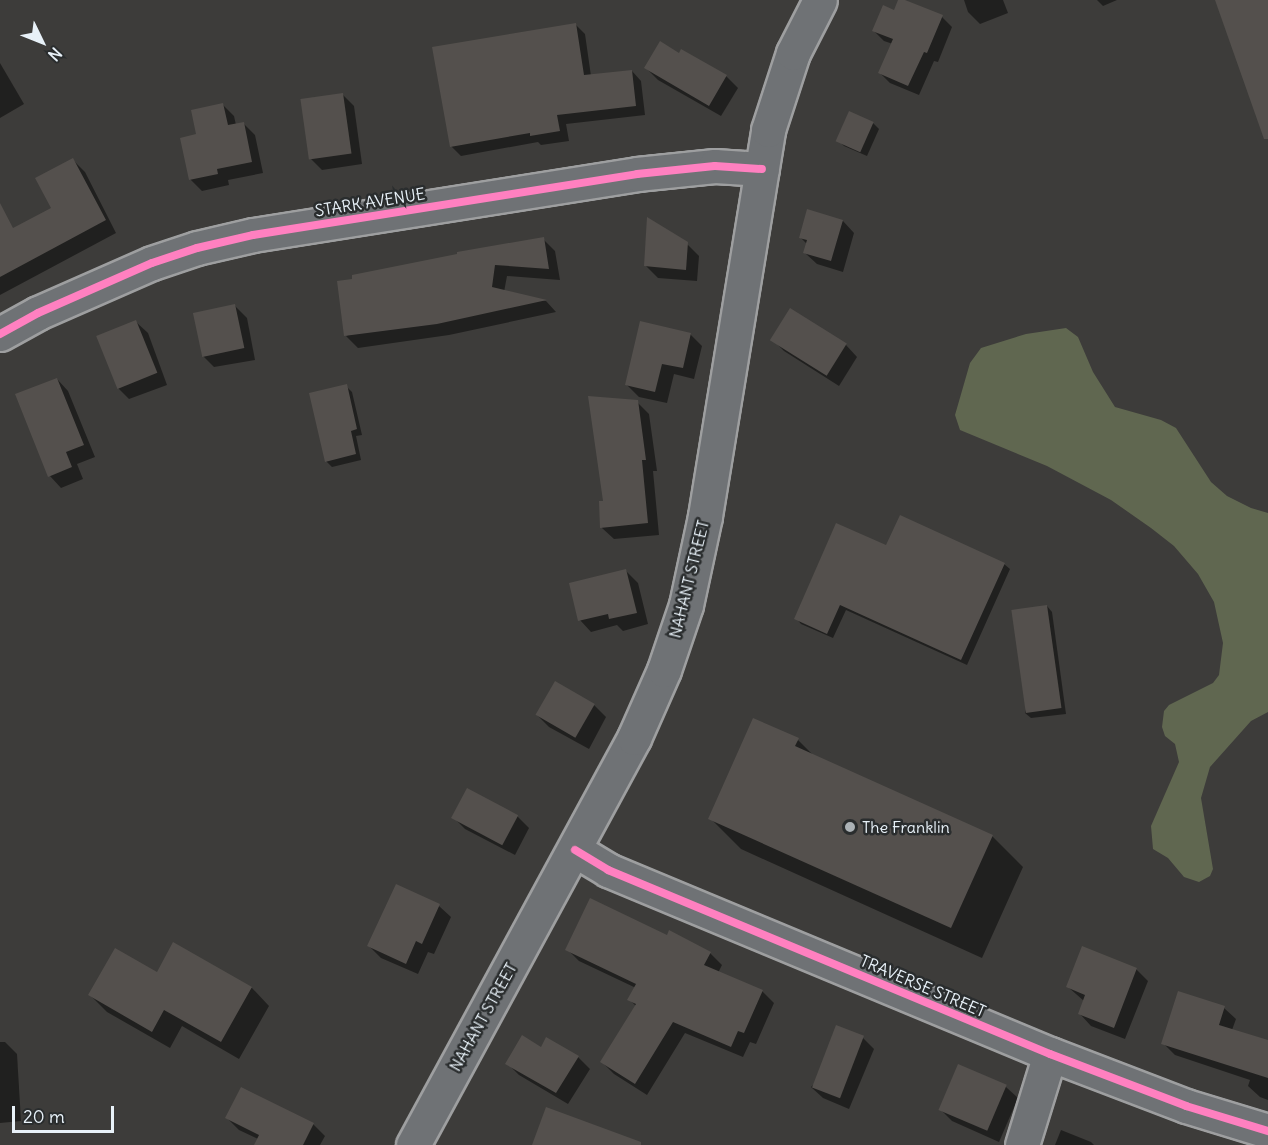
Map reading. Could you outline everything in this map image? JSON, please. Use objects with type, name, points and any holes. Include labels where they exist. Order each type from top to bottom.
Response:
[{"type":"street","name":"NAHANT STREET","points":[[413,1145],[575,850],[649,708],[686,605],[705,516],[768,130],[783,80],[804,28],[820,0]]},
{"type":"street","name":"STARK AVENUE","points":[[0,334],[38,313],[152,263],[197,248],[253,235],[637,174],[715,166],[762,169]]},
{"type":"street","name":"TRAVERSE STREET","points":[[575,850],[608,870],[1050,1054],[1186,1106],[1268,1131]]},
{"type":"street","points":[[1022,1145],[1050,1054]]},
{"type":"green space","points":[[1066,328],[1078,337],[1093,372],[1115,407],[1161,420],[1176,428],[1211,482],[1227,496],[1251,508],[1268,513],[1268,712],[1251,721],[1210,767],[1201,798],[1213,869],[1210,876],[1199,882],[1184,877],[1168,858],[1153,849],[1151,826],[1179,762],[1175,744],[1165,736],[1162,727],[1164,711],[1169,705],[1213,683],[1219,675],[1223,643],[1214,602],[1198,574],[1174,546],[1151,528],[1111,500],[1047,466],[960,430],[955,415],[970,363],[981,348],[1026,334]]},
{"type":"building","points":[[898,0],[905,0],[943,15],[927,53],[924,52],[908,86],[878,73],[893,39],[872,31],[883,5],[894,10]]},
{"type":"building","points":[[1215,0],[1268,0],[1268,139],[1264,139]]},
{"type":"building","points":[[576,23],[584,75],[632,70],[636,106],[557,115],[560,131],[530,136],[530,133],[450,147],[432,47]]},
{"type":"building","points":[[660,41],[679,53],[681,49],[727,75],[709,106],[644,68]]},
{"type":"building","points":[[343,93],[351,153],[309,159],[300,99]]},
{"type":"building","points":[[223,103],[228,125],[244,122],[252,162],[217,169],[218,174],[189,180],[180,138],[196,134],[191,110]]},
{"type":"building","points":[[849,111],[874,122],[860,152],[836,141]]},
{"type":"building","points":[[73,158],[106,220],[0,277],[0,203],[13,228],[51,208],[35,178]]},
{"type":"building","points":[[807,209],[843,220],[831,261],[803,253],[807,240],[799,238]]},
{"type":"building","points":[[647,217],[688,242],[686,270],[644,266]]},
{"type":"building","points":[[544,237],[549,269],[495,265],[492,287],[547,300],[437,324],[344,336],[337,281],[352,279],[352,275],[457,254],[457,252]]},
{"type":"building","points":[[235,304],[244,348],[202,357],[193,313]]},
{"type":"building","points":[[790,308],[847,344],[827,376],[770,340]]},
{"type":"building","points":[[136,320],[157,373],[117,389],[96,336]]},
{"type":"building","points":[[640,321],[691,333],[683,368],[662,364],[655,392],[625,385]]},
{"type":"building","points":[[57,378],[84,445],[66,452],[72,467],[48,477],[15,394]]},
{"type":"building","points":[[347,384],[357,429],[351,431],[356,454],[325,462],[309,393]]},
{"type":"building","points":[[588,396],[638,400],[646,460],[642,460],[648,523],[600,528],[599,501],[603,501]]},
{"type":"building","points":[[900,515],[1005,563],[961,660],[840,605],[827,634],[794,619],[836,523],[886,545]]},
{"type":"building","points":[[626,569],[637,613],[609,619],[608,614],[578,621],[569,583]]},
{"type":"building","points":[[1047,605],[1061,708],[1026,713],[1011,610]]},
{"type":"building","points":[[555,681],[595,704],[575,738],[536,715]]},
{"type":"building","name":"The Franklin","points":[[753,718],[799,738],[795,746],[993,835],[951,928],[708,819]]},
{"type":"building","points":[[467,788],[518,815],[502,845],[451,818]]},
{"type":"building","points":[[396,884],[440,904],[422,944],[416,941],[406,964],[367,946]]},
{"type":"building","points":[[590,898],[667,935],[669,930],[711,952],[704,965],[763,990],[744,1033],[738,1031],[731,1047],[673,1022],[635,1084],[600,1062],[636,1004],[627,1000],[636,984],[565,950]]},
{"type":"building","points":[[173,942],[252,987],[221,1042],[164,1010],[152,1032],[88,995],[115,948],[157,972]]},
{"type":"building","points":[[1082,946],[1137,968],[1114,1028],[1078,1014],[1085,995],[1066,987]]},
{"type":"building","points":[[1178,991],[1225,1006],[1219,1025],[1268,1040],[1268,1078],[1161,1044]]},
{"type":"building","points":[[836,1025],[864,1036],[840,1098],[812,1088]]},
{"type":"building","points":[[522,1035],[541,1047],[546,1037],[579,1056],[556,1093],[505,1064]]},
{"type":"building","points":[[958,1064],[1007,1085],[987,1131],[938,1110]]},
{"type":"building","points":[[241,1087],[314,1123],[303,1145],[254,1145],[259,1135],[225,1118]]},
{"type":"building","points":[[546,1107],[641,1142],[641,1145],[532,1145]]},
{"type":"cycle path","points":[[0,334],[38,313],[152,263],[197,248],[253,235],[637,174],[715,166],[762,169]]},
{"type":"cycle path","points":[[575,850],[608,870],[1050,1054],[1186,1106],[1268,1131]]},
{"type":"place","name":"The Franklin","points":[[850,827]]}]
